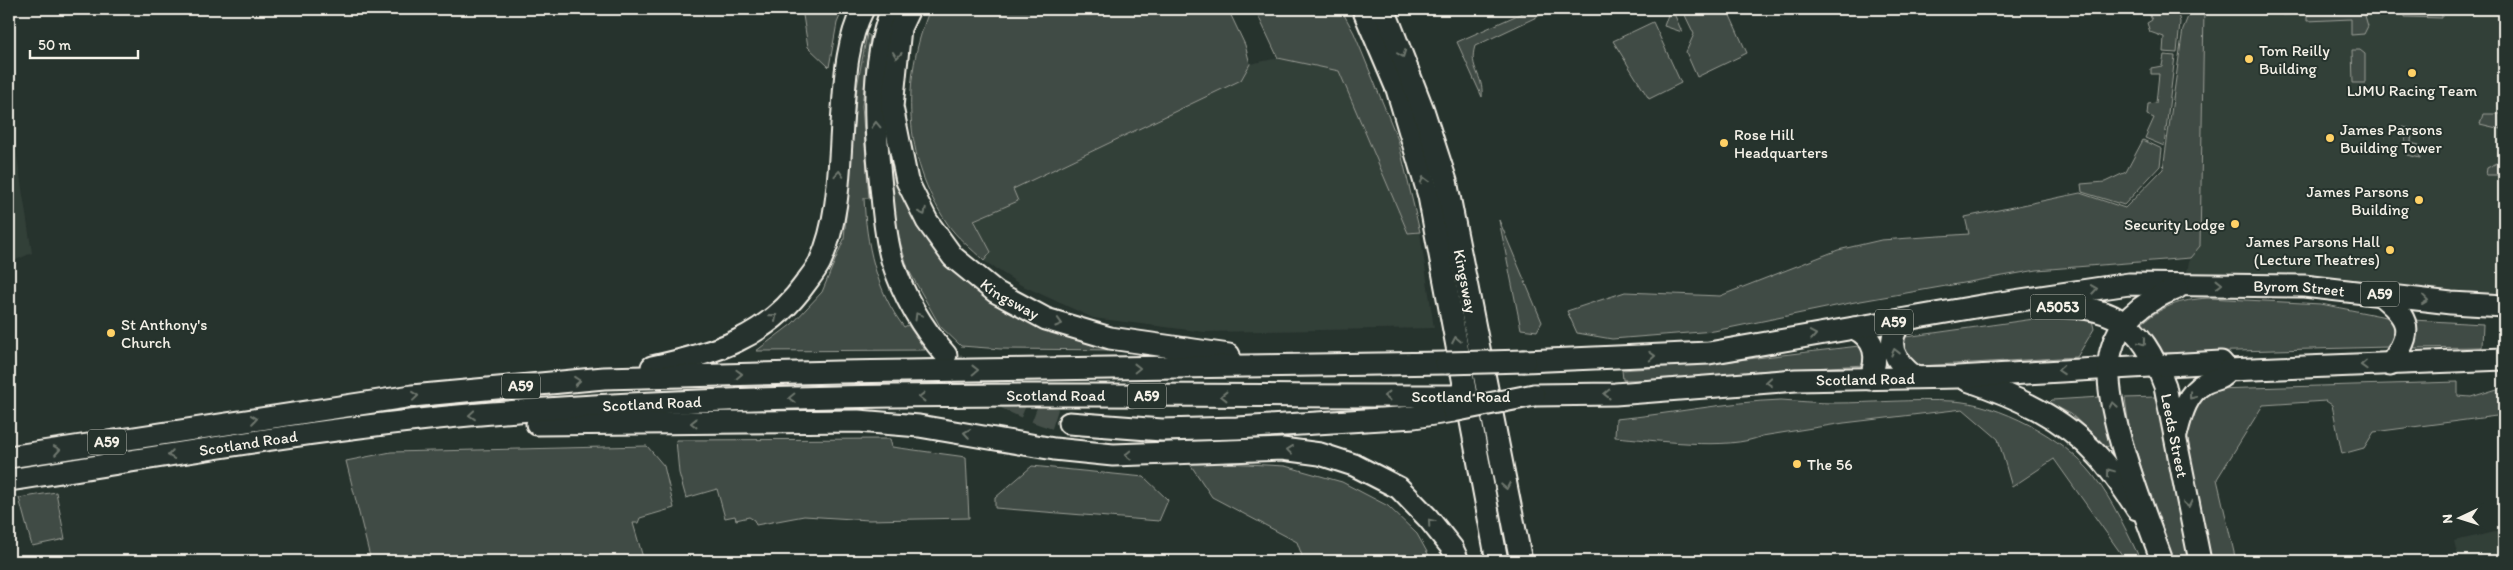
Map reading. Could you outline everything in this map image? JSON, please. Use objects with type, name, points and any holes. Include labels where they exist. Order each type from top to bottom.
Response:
[{"type":"highway","points":[[604,378],[702,356],[735,343],[763,326],[795,298],[820,263],[832,223],[839,181],[846,65],[854,26],[863,9]]},
{"type":"highway","points":[[892,9],[877,63],[878,160],[884,218],[892,259],[908,300],[932,339],[946,355]]},
{"type":"highway","name":"Kingsway","points":[[909,9],[900,28],[892,107],[907,181],[927,220],[953,257],[996,292],[1046,319],[1110,338],[1190,351],[1336,365]]},
{"type":"highway","name":"Kingsway","points":[[1363,9],[1397,89],[1428,196],[1497,561]]},
{"type":"highway","name":"Kingsway","points":[[1384,9],[1424,110],[1446,180],[1521,561]]},
{"type":"highway","name":"Scotland Road","points":[[9,457],[412,396],[604,378],[839,372],[1446,363],[1709,353],[1987,305],[2123,285],[2184,285]]},
{"type":"highway","points":[[2162,561],[2117,428],[2111,398],[2110,352],[2125,323],[2139,308],[2157,296],[2184,285]]},
{"type":"highway","name":"Byrom Street","points":[[2184,285],[2304,286],[2504,306]]},
{"type":"highway","points":[[2379,294],[2395,307],[2405,322],[2406,334],[2402,347],[2390,365]]},
{"type":"highway","name":"Leeds Street","points":[[1987,305],[2086,308],[2102,312],[2125,323],[2143,342],[2156,365],[2164,386],[2200,561]]},
{"type":"highway","points":[[1902,321],[1894,334],[1893,350],[1900,366],[1915,378]]},
{"type":"highway","points":[[1854,328],[1868,337],[1874,349],[1876,365],[1870,379]]},
{"type":"highway","name":"A59","points":[[2228,370],[2504,360]]},
{"type":"highway","name":"Scotland Road","points":[[9,480],[385,424],[497,413],[759,398],[1453,403],[1534,395],[1616,394],[1796,380],[1956,377],[2110,366],[2221,362],[2228,370]]},
{"type":"highway","points":[[2175,439],[2188,399],[2202,384],[2221,379],[2228,370]]},
{"type":"highway","points":[[1956,377],[2013,397],[2065,426],[2098,456],[2150,525]]},
{"type":"highway","points":[[1069,423],[1162,430],[1237,428],[1414,417],[1453,403]]},
{"type":"highway","points":[[497,413],[534,424],[858,421],[919,426],[1054,449],[1113,455],[1282,449],[1320,454],[1354,465],[1399,488],[1428,518],[1452,548],[1458,561]]},
{"type":"shaded area","points":[[802,9],[843,9],[837,23],[829,67],[808,47]]},
{"type":"shaded area","points":[[930,9],[1228,9],[1245,45],[1250,64],[1241,80],[1013,189],[1018,201],[974,220],[991,252],[984,261],[959,238],[947,223],[932,198],[922,172],[915,145],[911,118],[914,63]]},
{"type":"shaded area","points":[[1255,9],[1341,9],[1354,33],[1398,140],[1420,232],[1408,233],[1339,71],[1278,58]]},
{"type":"shaded area","points":[[1531,9],[1543,9],[1545,13],[1475,46],[1473,60],[1481,83],[1482,97],[1457,42]]},
{"type":"shaded area","points":[[1670,9],[1672,9],[1682,32],[1664,26]]},
{"type":"shaded area","points":[[1682,9],[1727,9],[1747,53],[1697,77],[1686,52],[1694,34]]},
{"type":"shaded area","points":[[2147,9],[2177,10],[2180,22],[2177,53],[2163,52],[2164,37],[2150,32],[2147,23],[2152,20]]},
{"type":"shaded area","points":[[2191,9],[2204,9],[2200,246],[2190,258],[2037,270],[1855,302],[1714,331],[1612,339],[1577,333],[1567,311],[1625,292],[1720,296],[1838,250],[1881,240],[1969,234],[1965,217],[2080,193],[2125,208],[2163,169],[2183,29]]},
{"type":"shaded area","points":[[2204,9],[2504,9],[2504,306],[2184,285],[2190,258],[2200,245]]},
{"type":"shaded area","points":[[2283,9],[2363,9],[2368,26],[2364,34],[2351,35],[2351,19],[2307,21],[2307,14],[2282,15]]},
{"type":"shaded area","points":[[2405,9],[2442,9],[2442,18],[2405,17]]},
{"type":"shaded area","points":[[1653,22],[1681,83],[1649,99],[1613,41]]},
{"type":"shaded area","points":[[867,34],[870,36],[862,106],[869,198],[864,198],[870,249],[886,298],[894,313],[904,327],[908,325],[925,350],[756,351],[792,324],[822,292],[844,239],[857,87]]},
{"type":"shaded area","points":[[2352,50],[2360,50],[2365,54],[2365,83],[2353,83]]},
{"type":"shaded area","points":[[2164,55],[2175,56],[2164,146],[2145,138],[2154,118],[2147,115],[2148,104],[2156,103],[2159,74],[2151,74],[2151,68],[2162,66]]},
{"type":"shaded area","points":[[1278,58],[1339,71],[1408,233],[1420,232],[1434,328],[1205,332],[1093,318],[1021,285],[984,261],[991,252],[974,220],[1017,201],[1013,189],[1241,80],[1250,64]]},
{"type":"shaded area","points":[[9,105],[32,253],[9,263]]},
{"type":"shaded area","points":[[2483,114],[2504,114],[2501,129],[2480,124]]},
{"type":"shaded area","points":[[2403,127],[2412,129],[2411,143],[2419,145],[2420,158],[2407,155]]},
{"type":"shaded area","points":[[2143,140],[2162,149],[2160,166],[2124,205],[2082,192],[2081,184],[2105,182],[2126,172]]},
{"type":"shaded area","points":[[887,151],[911,212],[940,255],[1123,350],[1001,349],[961,346],[940,326],[908,269],[894,221]]},
{"type":"shaded area","points":[[2499,162],[2504,164],[2502,175],[2486,175],[2487,168]]},
{"type":"shaded area","points":[[1499,220],[1542,322],[1537,331],[1521,329]]},
{"type":"shaded area","points":[[2208,298],[2321,304],[2391,318],[2396,325],[2395,341],[2388,347],[2161,353],[2139,326],[2155,313],[2171,305],[2188,300]]},
{"type":"shaded area","points":[[2041,318],[2092,320],[2094,329],[2077,357],[1919,366],[1908,364],[1898,338]]},
{"type":"shaded area","points":[[2413,320],[2483,324],[2482,347],[2410,348]]},
{"type":"shaded area","points":[[1859,346],[1865,356],[1865,365],[1758,371],[1673,379],[1623,380],[1622,370],[1705,364]]},
{"type":"shaded area","points":[[2458,382],[2458,396],[2471,397],[2504,387],[2504,415],[2374,432],[2364,448],[2342,454],[2332,405],[2326,401],[2263,405],[2217,479],[2236,561],[2207,561],[2186,439],[2194,409],[2205,395],[2215,389]]},
{"type":"shaded area","points":[[2100,397],[2104,422],[2111,445],[2106,447],[2071,414],[2049,403],[2052,400]]},
{"type":"shaded area","points":[[2156,397],[2190,561],[2171,561],[2129,428],[2125,398]]},
{"type":"shaded area","points":[[1781,400],[1834,403],[1952,401],[1990,408],[2010,416],[2048,436],[2081,461],[2093,475],[2113,506],[2141,561],[2114,561],[2122,555],[2054,459],[2012,487],[1998,439],[1963,409],[1844,423],[1730,443],[1670,442],[1615,437],[1616,419],[1739,403]]},
{"type":"shaded area","points":[[890,439],[892,447],[966,457],[969,518],[869,520],[804,516],[756,525],[754,520],[749,517],[736,520],[735,516],[725,518],[717,489],[686,498],[679,473],[676,440]]},
{"type":"shaded area","points":[[647,446],[664,466],[674,508],[640,518],[638,523],[633,523],[644,561],[371,561],[346,461],[391,452]]},
{"type":"shaded area","points":[[1188,461],[1285,466],[1342,482],[1388,506],[1417,534],[1432,561],[1304,561],[1297,542],[1212,497]]},
{"type":"shaded area","points":[[1032,466],[1144,477],[1168,500],[1159,521],[995,508],[995,498]]},
{"type":"shaded area","points":[[56,492],[65,539],[32,546],[19,498]]},
{"type":"shaded area","points":[[2504,530],[2504,561],[2459,561],[2454,541]]},
{"type":"tunnel","points":[[954,362],[968,374],[1008,400],[1069,423]]},
{"type":"place","name":"Tom Reilly Building","points":[[2249,59]]},
{"type":"place","name":"LJMU Racing Team","points":[[2412,73]]},
{"type":"place","name":"James Parsons Building Tower","points":[[2330,138]]},
{"type":"place","name":"Rose Hill Headquarters","points":[[1724,143]]},
{"type":"place","name":"James Parsons Building","points":[[2419,200]]},
{"type":"place","name":"Security Lodge","points":[[2235,224]]},
{"type":"place","name":"James Parsons Hall (Lecture Theatres)","points":[[2390,250]]},
{"type":"place","name":"St Anthony's Church","points":[[111,333]]},
{"type":"place","name":"The 56","points":[[1797,464]]}]
